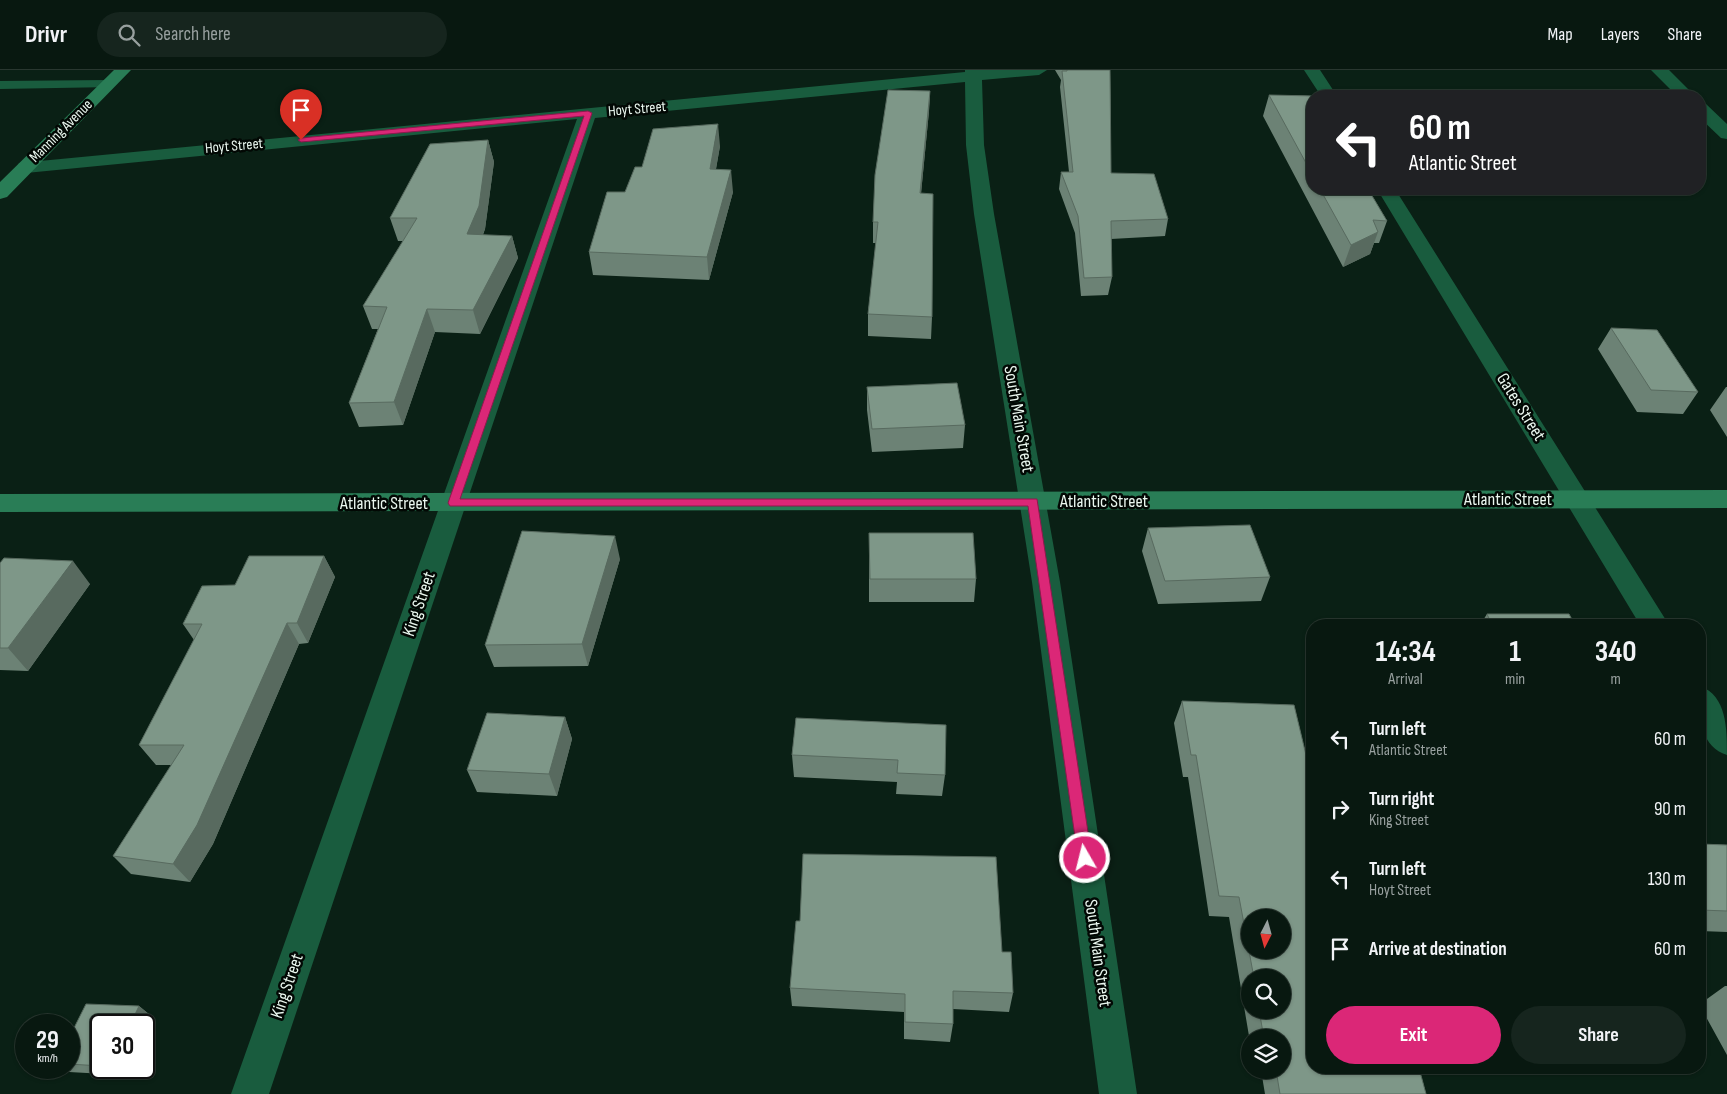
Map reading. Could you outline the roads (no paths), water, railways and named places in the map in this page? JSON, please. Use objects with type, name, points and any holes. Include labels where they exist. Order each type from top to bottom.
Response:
[{"type":"street","name":"Manning Avenue","points":[[0,193],[123,70]]},
{"type":"street","name":"Hoyt Street","points":[[26,167],[588,113],[973,73],[1039,70]]},
{"type":"street","points":[[1312,70],[1325,90]]},
{"type":"street","points":[[1660,70],[1681,90]]},
{"type":"street","name":"South Main Street","points":[[973,73],[975,145],[984,214],[1033,502],[1118,1094]]},
{"type":"street","name":"King Street","points":[[250,1094],[588,113]]},
{"type":"street","points":[[1706,114],[1727,134]]},
{"type":"street","name":"Gates Street","points":[[1390,195],[1651,619]]},
{"type":"street","name":"Atlantic Street","points":[[0,503],[1727,499]]},
{"type":"street","points":[[1706,708],[1727,742]]},
{"type":"lane","points":[[0,85],[108,84]]}]
